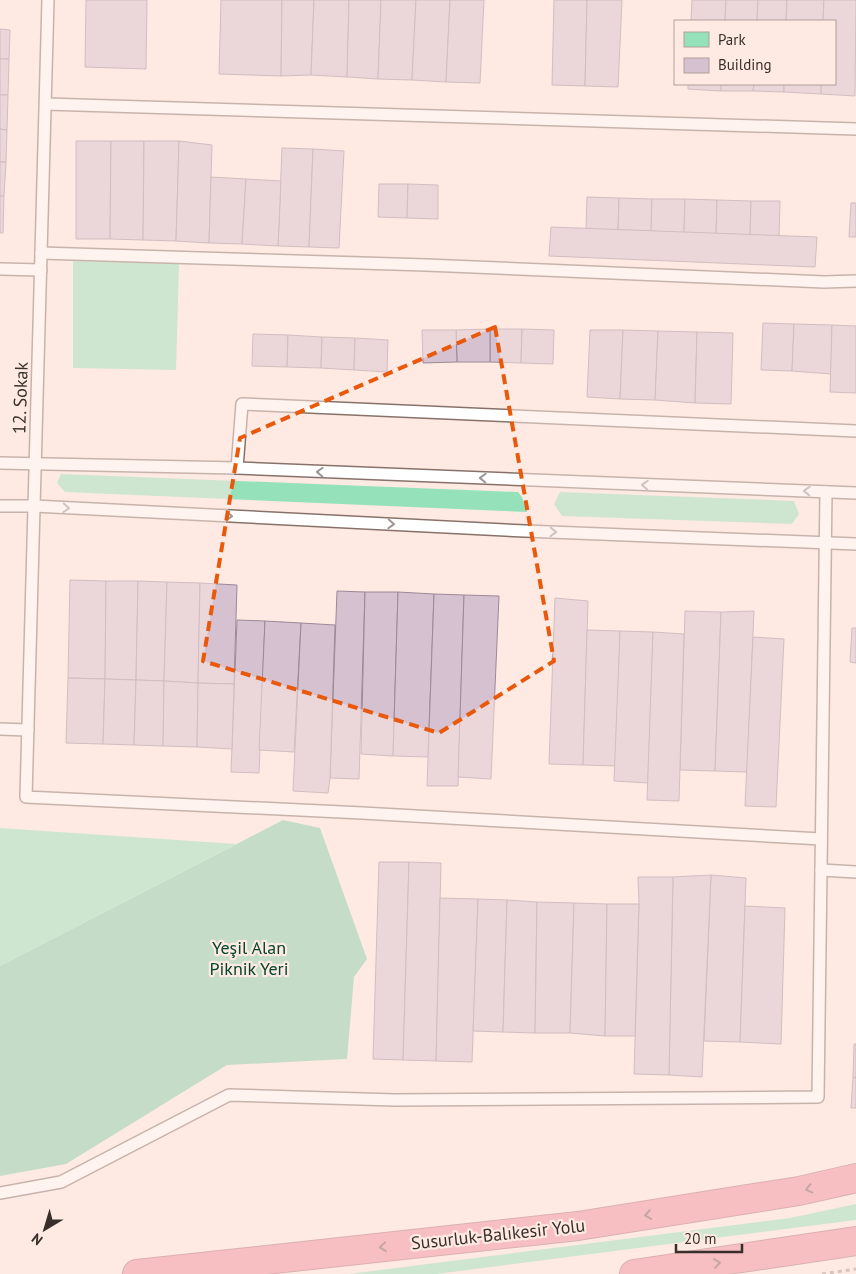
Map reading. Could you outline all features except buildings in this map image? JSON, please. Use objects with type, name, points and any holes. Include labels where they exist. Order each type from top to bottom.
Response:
[{"type":"highway","name":"Susurluk-Balıkesir Yolu","points":[[137,1274],[578,1226],[799,1192],[856,1178]]},
{"type":"highway","points":[[634,1274],[856,1241]]},
{"type":"lane","name":"12. Sokak","points":[[48,0],[26,797],[821,838]]},
{"type":"lane","points":[[46,104],[856,128]]},
{"type":"lane","points":[[41,253],[426,265],[824,282],[856,281]]},
{"type":"lane","points":[[0,268],[41,270]]},
{"type":"lane","points":[[237,468],[242,404],[856,431]]},
{"type":"lane","points":[[0,463],[237,468],[856,493]]},
{"type":"lane","points":[[0,1192],[61,1182],[229,1095],[395,1100],[818,1097],[826,492]]},
{"type":"lane","points":[[0,506],[34,506],[515,530],[856,544]]},
{"type":"lane","points":[[0,729],[28,730]]},
{"type":"lane","points":[[821,870],[856,872]]},
{"type":"path","points":[[822,1274],[856,1269]]},
{"type":"highlighted area","points":[[495,327],[554,661],[439,733],[203,661],[240,438]]},
{"type":"green space","points":[[73,261],[179,264],[176,370],[73,368]]},
{"type":"green space","points":[[61,474],[518,492],[522,497],[527,512],[65,492],[57,483]]},
{"type":"green space","points":[[560,492],[794,501],[799,514],[792,524],[562,516],[554,504]]},
{"type":"green space","name":"Yeşil Alan Piknik Yeri","points":[[283,820],[320,828],[367,959],[354,977],[347,1059],[227,1065],[66,1164],[0,1176],[0,966]]},
{"type":"green space","points":[[0,828],[236,844],[0,966]]},
{"type":"green space","points":[[856,1204],[856,1220],[437,1274],[349,1274],[790,1218]]}]
